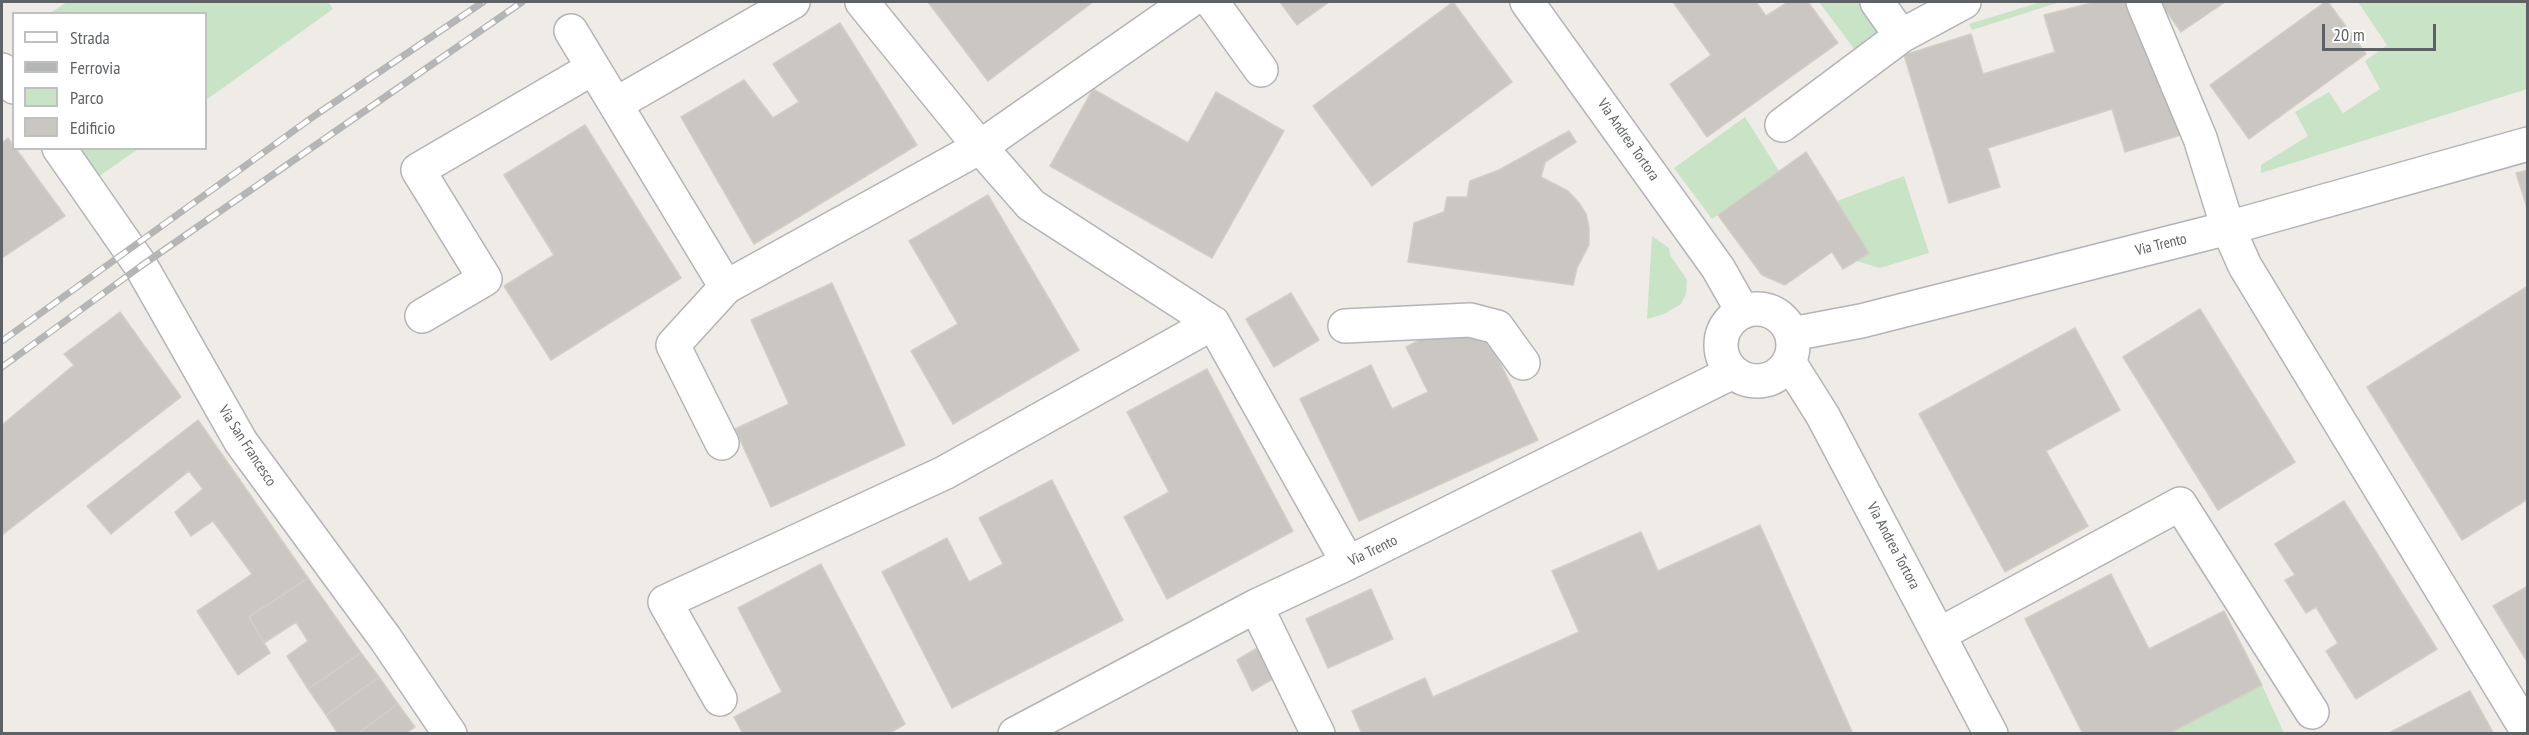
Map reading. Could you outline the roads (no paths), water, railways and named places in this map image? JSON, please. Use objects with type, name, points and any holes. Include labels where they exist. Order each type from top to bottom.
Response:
[{"type":"street","points":[[616,104],[793,2]]},
{"type":"street","points":[[862,2],[980,147],[1031,205],[1213,323],[1348,563]]},
{"type":"street","points":[[722,443],[673,345],[726,287],[980,147],[1188,2]]},
{"type":"street","points":[[1212,2],[1261,70]]},
{"type":"street","name":"Via Andrea Tortora","points":[[1527,2],[1718,268],[1743,312]]},
{"type":"street","points":[[1877,2],[1901,36]]},
{"type":"street","points":[[1782,125],[1901,36],[1964,2]]},
{"type":"street","points":[[2143,2],[2200,138],[2228,228],[2245,266],[2528,732]]},
{"type":"street","points":[[571,30],[726,287]]},
{"type":"street","points":[[422,316],[485,279],[418,170],[593,68]]},
{"type":"street","points":[[2,70],[12,84]]},
{"type":"street","name":"Via Trento","points":[[1791,348],[1854,323],[2228,228],[2528,144]]},
{"type":"street","name":"Via San Francesco","points":[[60,150],[141,266],[241,442],[385,638],[450,734]]},
{"type":"street","points":[[1767,310],[1778,315],[1786,324],[1791,348],[1783,371],[1763,381],[1742,378],[1733,372],[1725,362],[1721,351],[1722,339],[1733,319],[1743,312],[1767,310]]},
{"type":"street","points":[[1345,326],[1470,320],[1497,327],[1523,363]]},
{"type":"street","points":[[720,699],[665,602],[944,473],[1213,323]]},
{"type":"street","name":"Via Andrea Tortora","points":[[1791,348],[1824,416],[1991,734]]},
{"type":"street","name":"Via Trento","points":[[1015,734],[1256,606],[1348,563],[1733,372]]},
{"type":"street","points":[[1940,634],[2180,504],[2312,712]]},
{"type":"street","points":[[1256,606],[1318,734]]},
{"type":"railway","points":[[2,341],[317,114],[483,2]]},
{"type":"railway","points":[[2,367],[141,266],[522,2]]}]
